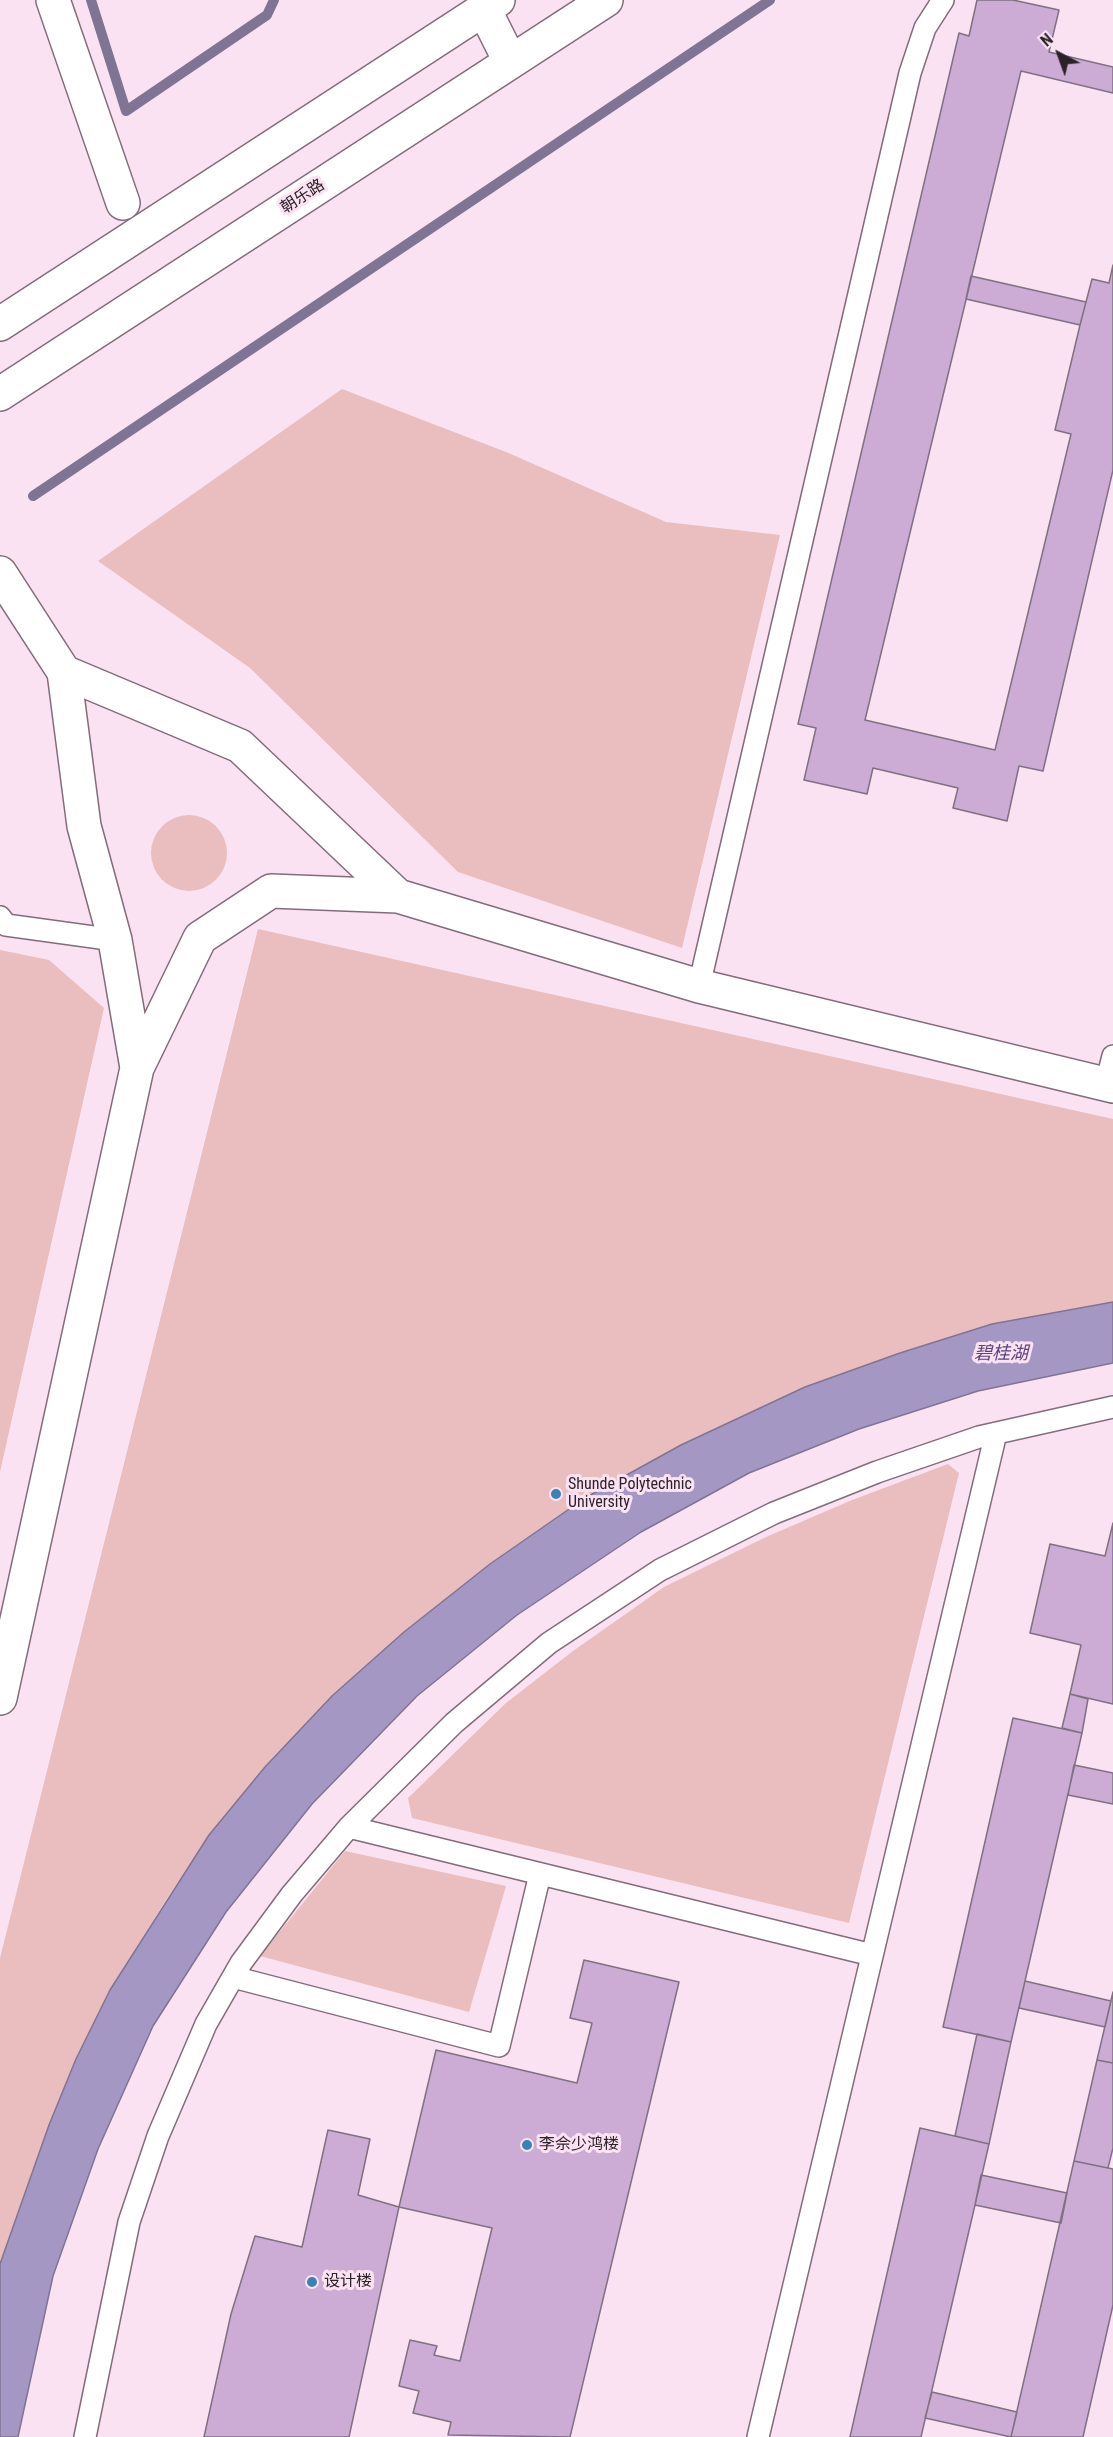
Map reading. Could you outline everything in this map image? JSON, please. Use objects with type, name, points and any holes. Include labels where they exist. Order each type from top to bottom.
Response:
[{"type":"street","points":[[53,0],[123,202]]},
{"type":"street","name":"朝乐路","points":[[0,394],[606,0]]},
{"type":"street","points":[[0,324],[491,5],[510,61]]},
{"type":"street","points":[[0,573],[64,672],[84,826],[115,939],[137,1068]]},
{"type":"street","points":[[64,672],[240,746],[398,896]]},
{"type":"street","points":[[0,1698],[137,1068],[201,938],[271,891],[398,896],[699,986],[1111,1075]]},
{"type":"lane","points":[[699,986],[910,73],[925,28],[943,0]]},
{"type":"lane","points":[[0,917],[6,925],[115,939]]},
{"type":"lane","points":[[85,2437],[129,2222],[158,2136],[206,2024],[233,1977],[292,1894],[349,1827],[454,1723],[549,1643],[660,1570],[774,1513],[877,1472],[996,1433],[1113,1407]]},
{"type":"lane","points":[[758,2437],[996,1433]]},
{"type":"lane","points":[[349,1827],[872,1955]]},
{"type":"lane","points":[[233,1977],[499,2046],[540,1874]]},
{"type":"shaded area","points":[[342,389],[506,452],[666,522],[780,535],[682,948],[458,872],[250,668],[98,561]]},
{"type":"shaded area","points":[[189,815],[203,818],[216,826],[224,839],[227,853],[224,867],[216,880],[203,888],[189,891],[175,888],[162,880],[154,867],[151,853],[154,839],[162,826],[175,818]]},
{"type":"shaded area","points":[[258,929],[1113,1119],[1113,1302],[993,1324],[900,1353],[805,1387],[681,1445],[585,1498],[490,1564],[404,1632],[332,1696],[265,1767],[209,1835],[164,1903],[110,1990],[77,2059],[49,2125],[0,2264],[0,1958]]},
{"type":"shaded area","points":[[0,950],[49,960],[104,1008],[0,1472]]},
{"type":"shaded area","points":[[948,1464],[959,1473],[849,1923],[412,1818],[408,1798],[506,1703],[573,1651],[664,1587],[766,1537],[852,1500]]},
{"type":"shaded area","points":[[345,1851],[506,1886],[469,2012],[260,1956]]},
{"type":"water","name":"碧桂湖","points":[[1113,1302],[1113,1363],[978,1391],[859,1429],[749,1473],[641,1532],[517,1615],[417,1696],[312,1804],[226,1912],[153,2026],[98,2149],[53,2276],[18,2437],[0,2437],[0,2264],[49,2125],[76,2059],[110,1990],[209,1835],[265,1767],[332,1696],[404,1632],[490,1564],[585,1498],[681,1445],[805,1387],[900,1353],[992,1324]]},
{"type":"building","points":[[977,0],[1013,0],[1059,10],[1049,52],[1113,67],[1113,93],[1021,71],[865,720],[995,750],[1071,434],[1055,430],[1080,325],[1092,279],[1109,283],[1113,265],[1113,470],[1043,771],[1019,766],[1007,821],[953,808],[958,788],[873,768],[867,794],[804,780],[816,728],[798,724],[959,33],[969,36]]},
{"type":"building","points":[[971,276],[1086,302],[1080,325],[966,299]]},
{"type":"building","points":[[1113,1523],[1113,1704],[1070,1694],[1081,1645],[1030,1633],[1050,1544],[1105,1556]]},
{"type":"building","points":[[1070,1694],[1088,1699],[1082,1733],[1062,1728]]},
{"type":"building","points":[[1013,1718],[1082,1733],[1011,2042],[943,2027]]},
{"type":"building","points":[[1074,1765],[1113,1773],[1113,1804],[1068,1795]]},
{"type":"building","name":"李佘少鸿楼","points":[[584,1960],[679,1982],[570,2437],[448,2435],[451,2422],[413,2413],[419,2391],[399,2386],[410,2340],[437,2346],[434,2355],[460,2361],[492,2228],[399,2207],[436,2050],[577,2083],[592,2023],[570,2018]]},
{"type":"building","points":[[1025,1981],[1111,2001],[1105,2027],[1019,2008]]},
{"type":"building","points":[[1113,1992],[1113,2063],[1097,2060]]},
{"type":"building","points":[[977,2034],[1011,2042],[989,2144],[955,2136]]},
{"type":"building","points":[[1097,2060],[1113,2063],[1113,2148],[1108,2168],[1074,2161]]},
{"type":"building","points":[[920,2128],[989,2144],[921,2437],[850,2437]]},
{"type":"building","name":"设计楼","points":[[328,2130],[370,2139],[358,2195],[399,2207],[349,2437],[204,2437],[231,2314],[255,2236],[302,2247]]},
{"type":"building","points":[[1074,2161],[1113,2169],[1113,2305],[1083,2437],[1011,2437]]},
{"type":"building","points":[[981,2175],[1067,2193],[1061,2223],[975,2205]]},
{"type":"building","points":[[932,2392],[1017,2412],[1011,2437],[925,2418]]},
{"type":"waterway","points":[[91,0],[126,111],[267,15],[274,0]]},
{"type":"waterway","points":[[33,496],[770,0]]},
{"type":"place","name":"Shunde Polytechnic University","points":[[556,1494]]},
{"type":"place","name":"李佘少鸿楼","points":[[527,2145]]},
{"type":"place","name":"设计楼","points":[[312,2282]]}]
